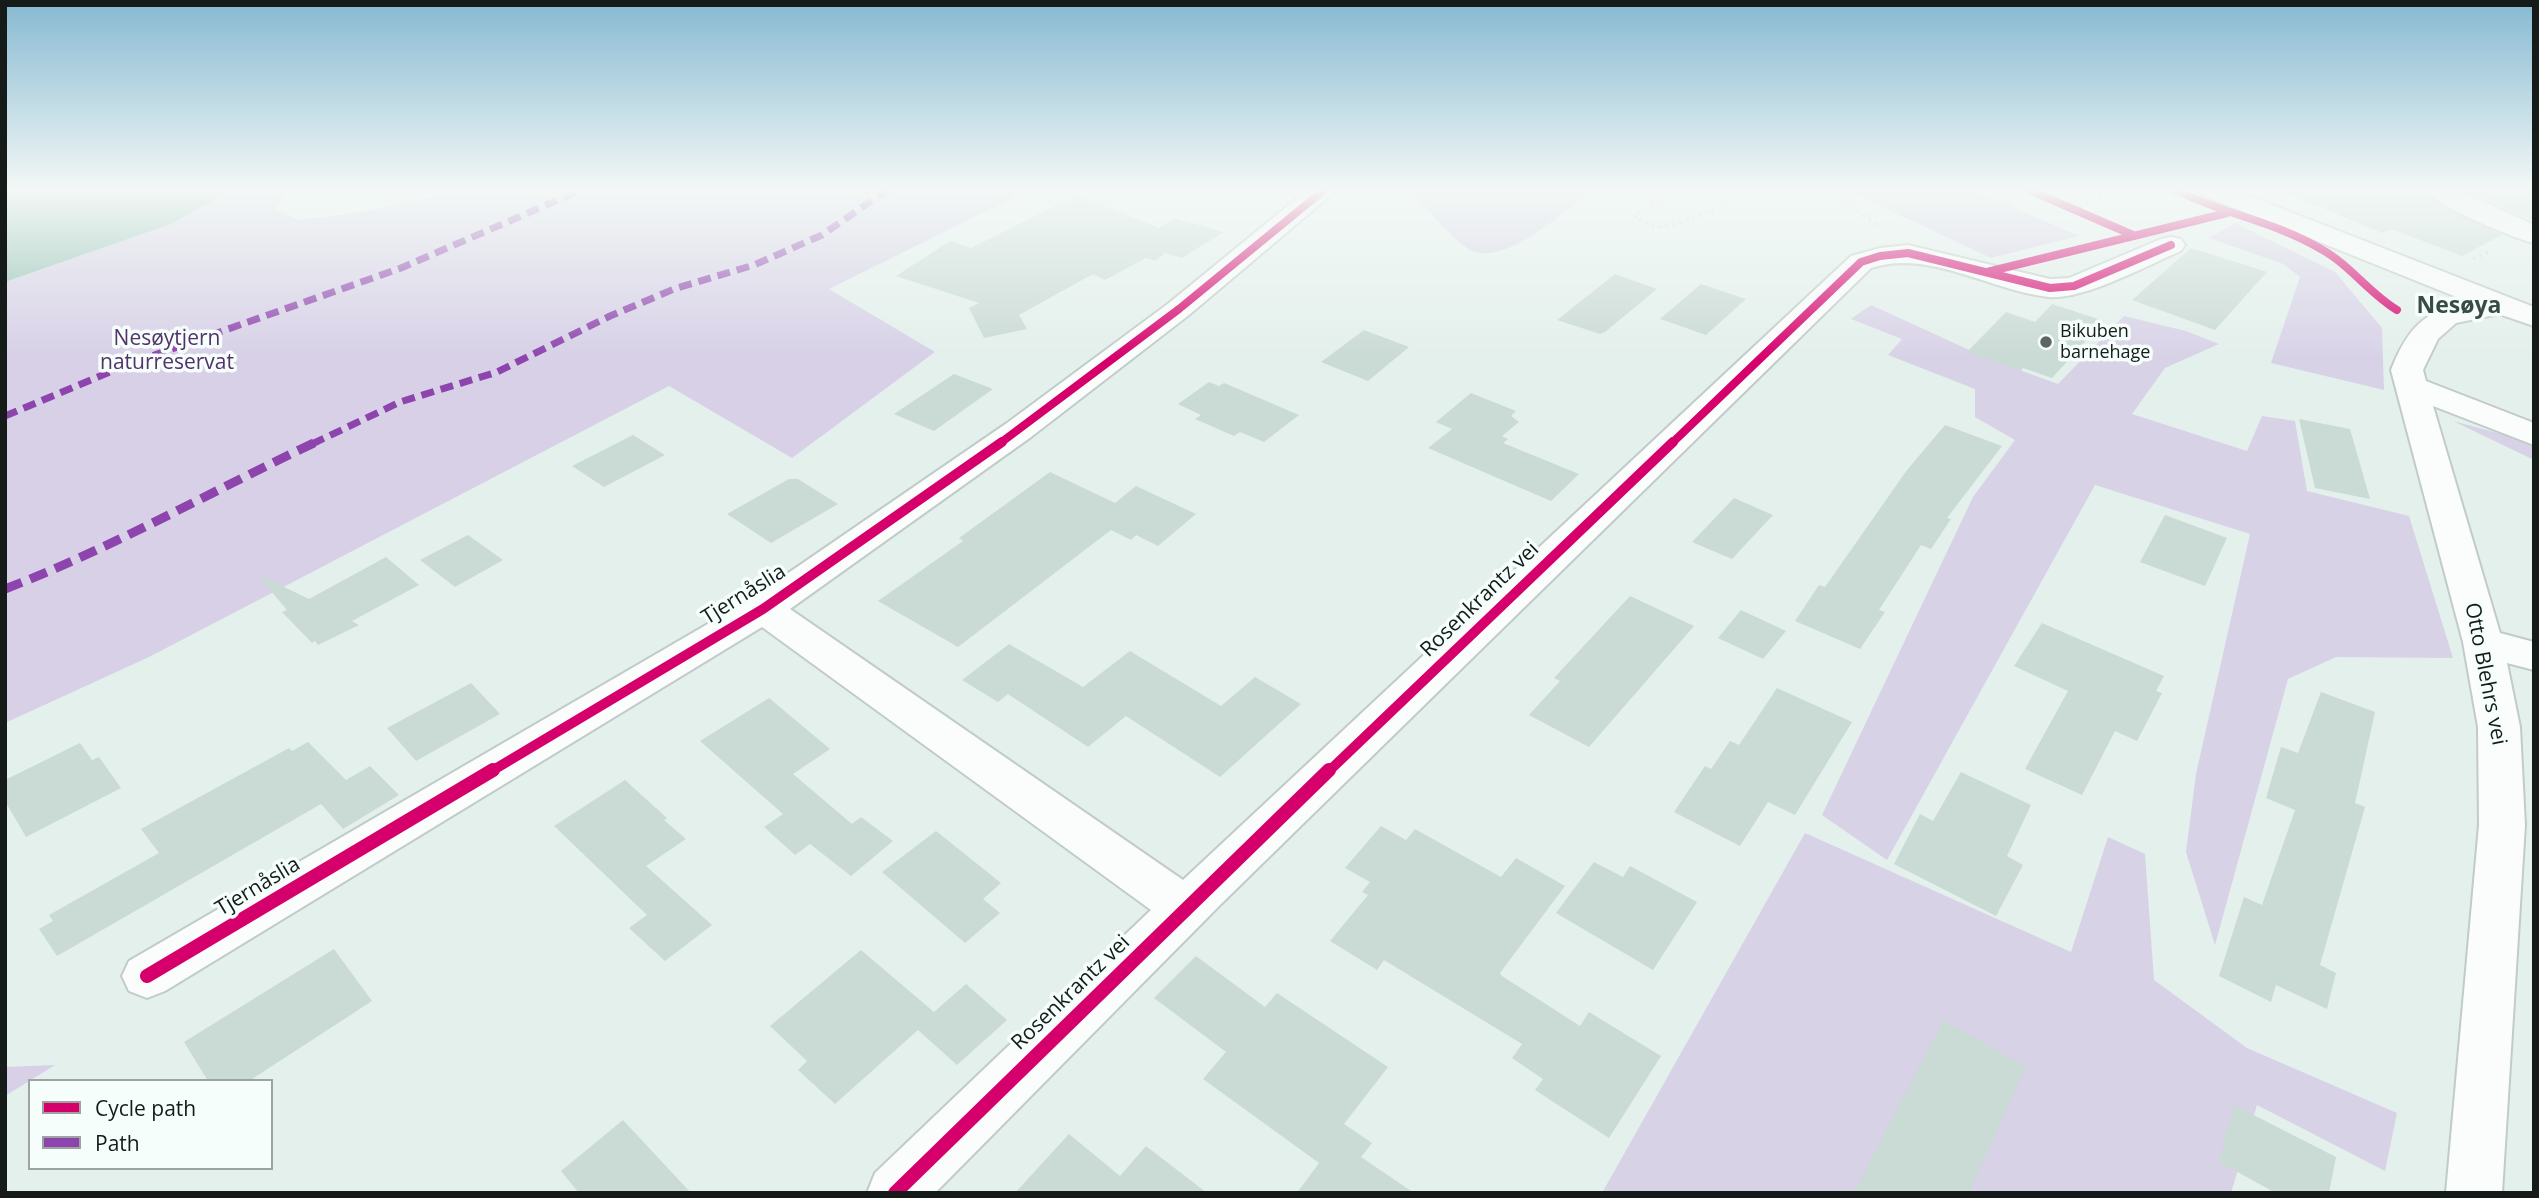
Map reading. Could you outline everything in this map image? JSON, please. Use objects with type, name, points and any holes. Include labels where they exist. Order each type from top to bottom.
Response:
[{"type":"street","name":"Tjernåslia","points":[[147,976],[763,609],[1019,430],[1179,310],[1256,246]]},
{"type":"street","name":"Rosenkrantz vei","points":[[895,1193],[1185,908],[1861,262],[1880,256],[1908,253],[2050,288],[2074,286],[2169,246]]},
{"type":"street","points":[[2328,246],[2442,300],[2500,305],[2534,317]]},
{"type":"street","name":"Otto Blehrs vei","points":[[2442,300],[2434,325],[2412,353],[2407,370],[2483,642],[2499,727],[2502,825],[2474,1193]]},
{"type":"street","points":[[2411,386],[2534,435]]},
{"type":"street","points":[[763,609],[1185,908]]},
{"type":"street","points":[[2483,642],[2534,656]]},
{"type":"path","points":[[1906,246],[1908,253]]},
{"type":"shaded area","points":[[5,246],[108,246],[5,282]]},
{"type":"shaded area","points":[[1464,246],[1513,246],[1497,252],[1481,253]]},
{"type":"shaded area","points":[[1965,246],[2039,246],[1991,258]]},
{"type":"shaded area","points":[[2232,246],[2282,246],[2335,272],[2382,328],[2384,390],[2271,363],[2300,277],[2283,264]]},
{"type":"shaded area","points":[[1871,305],[1989,359],[2058,384],[2124,316],[2186,331],[2219,344],[2165,368],[2132,414],[2247,451],[2262,416],[2295,421],[2307,491],[2409,516],[2453,658],[2336,657],[2288,679],[2215,945],[2186,852],[2196,774],[2250,534],[2095,485],[1887,860],[1822,815],[1973,497],[2015,440],[1975,417],[1975,389],[1888,355],[1902,339],[1851,319]]},
{"type":"shaded area","points":[[2453,421],[2520,439],[2534,446],[2534,460]]},
{"type":"shaded area","points":[[1805,833],[2071,952],[2108,837],[2145,854],[2154,980],[2247,1048],[2397,1113],[2385,1171],[2257,1105],[2231,1193],[1602,1193]]},
{"type":"green space","name":"Nesøytjern naturreservat","points":[[108,246],[916,246],[829,289],[935,352],[792,458],[669,386],[149,657],[5,723],[5,282]]},
{"type":"green space","points":[[55,1065],[28,1079],[28,1082],[5,1096],[5,1067]]},
{"type":"building","points":[[942,246],[1202,246],[1182,258],[1165,253],[1155,261],[1146,258],[1105,280],[1093,274],[1019,315],[1027,329],[984,338],[969,308],[979,303],[896,276]]},
{"type":"building","points":[[2435,246],[2481,246],[2462,256]]},
{"type":"building","points":[[2191,248],[2267,272],[2215,330],[2132,300]]},
{"type":"building","points":[[1615,274],[1657,289],[1600,334],[1557,320]]},
{"type":"building","points":[[1701,284],[1746,299],[1706,335],[1660,319]]},
{"type":"building","points":[[2052,304],[2104,321],[2052,378],[2023,368],[2021,371],[1967,352],[2006,312],[2035,322]]},
{"type":"building","points":[[1364,330],[1409,347],[1368,381],[1321,362]]},
{"type":"building","points":[[954,374],[993,389],[934,431],[894,414]]},
{"type":"building","points":[[1209,382],[1219,386],[1224,383],[1299,415],[1264,442],[1240,432],[1234,436],[1195,419],[1201,415],[1178,404]]},
{"type":"building","points":[[1471,393],[1516,411],[1511,416],[1519,422],[1502,436],[1508,439],[1503,443],[1579,474],[1551,501],[1428,448],[1452,429],[1436,422]]},
{"type":"building","points":[[2299,419],[2350,429],[2370,499],[2315,488]]},
{"type":"building","points":[[1945,425],[2002,446],[1947,518],[1951,519],[1931,549],[1921,545],[1879,610],[1885,612],[1860,649],[1795,621],[1819,585],[1825,587],[1907,470]]},
{"type":"building","points":[[633,435],[665,455],[604,487],[572,466]]},
{"type":"building","points":[[1050,472],[1115,503],[1136,486],[1196,514],[1158,546],[1136,535],[1131,540],[1111,530],[958,647],[878,601],[963,541],[959,538]]},
{"type":"building","points":[[789,479],[798,479],[838,504],[771,543],[727,514]]},
{"type":"building","points":[[1734,498],[1773,515],[1732,559],[1692,542]]},
{"type":"building","points":[[2165,515],[2227,538],[2205,586],[2140,562]]},
{"type":"building","points":[[468,535],[503,560],[455,587],[420,560]]},
{"type":"building","points":[[386,557],[419,585],[352,621],[359,625],[318,645],[315,641],[312,643],[282,612],[287,610],[257,574],[309,599]]},
{"type":"building","points":[[1630,596],[1694,626],[1589,747],[1529,715],[1560,681],[1554,678]]},
{"type":"building","points":[[1741,610],[1786,631],[1763,659],[1718,638]]},
{"type":"building","points":[[2042,623],[2164,676],[2156,691],[2162,693],[2137,741],[2115,731],[2082,795],[2025,769],[2068,691],[2014,666]]},
{"type":"building","points":[[1009,644],[1083,687],[1130,651],[1221,706],[1255,677],[1301,704],[1220,777],[1126,716],[1088,747],[1008,694],[998,702],[962,680]]},
{"type":"building","points":[[471,683],[500,714],[416,761],[387,728]]},
{"type":"building","points":[[1777,688],[1852,722],[1795,815],[1768,802],[1740,846],[1674,812],[1705,766],[1711,769],[1730,741],[1739,745]]},
{"type":"building","points":[[2321,692],[2375,712],[2355,803],[2365,807],[2320,965],[2336,973],[2327,1009],[2276,985],[2271,1002],[2219,976],[2244,897],[2262,905],[2295,810],[2266,798],[2281,747],[2298,753]]},
{"type":"building","points":[[769,698],[830,749],[793,774],[852,824],[861,817],[893,841],[851,876],[810,844],[795,855],[764,827],[783,814],[700,741]]},
{"type":"building","points":[[308,742],[346,780],[370,766],[399,795],[343,829],[321,804],[57,956],[39,929],[53,921],[49,915],[159,853],[141,829],[289,748],[292,751]]},
{"type":"building","points":[[80,743],[92,760],[99,757],[121,788],[26,837],[5,801],[5,780]]},
{"type":"building","points":[[1961,772],[2031,805],[2007,856],[2023,865],[1996,916],[1894,864],[1920,814],[1933,821]]},
{"type":"building","points":[[625,780],[686,839],[646,866],[712,925],[665,961],[629,928],[647,915],[554,826]]},
{"type":"building","points":[[1381,826],[1406,840],[1415,829],[1501,877],[1516,858],[1565,886],[1500,973],[1580,1026],[1589,1012],[1661,1056],[1609,1138],[1535,1090],[1543,1079],[1512,1058],[1522,1044],[1384,960],[1377,970],[1330,941],[1368,895],[1362,892],[1370,882],[1345,868]]},
{"type":"building","points":[[936,831],[1001,883],[983,899],[1000,913],[965,943],[882,872]]},
{"type":"building","points":[[1594,862],[1623,877],[1630,866],[1697,902],[1653,970],[1556,913]]},
{"type":"building","points":[[334,949],[372,1001],[252,1079],[207,1079],[184,1042]]},
{"type":"building","points":[[861,950],[934,1012],[966,984],[1007,1020],[957,1065],[918,1030],[835,1104],[798,1070],[807,1061],[770,1026]]},
{"type":"building","points":[[1196,956],[1265,1007],[1277,993],[1388,1067],[1344,1124],[1372,1143],[1361,1157],[1414,1193],[1297,1193],[1319,1163],[1203,1079],[1226,1052],[1154,998]]},
{"type":"building","points":[[1943,1020],[2026,1067],[1969,1193],[1854,1193]]},
{"type":"building","points":[[2234,1105],[2336,1157],[2329,1193],[2276,1193],[2219,1162]]},
{"type":"building","points":[[623,1120],[691,1193],[579,1193],[561,1171]]},
{"type":"building","points":[[1069,1134],[1120,1176],[1146,1146],[1207,1193],[1015,1193]]},
{"type":"marked path","points":[[5,416],[129,364],[298,306],[455,246]]},
{"type":"marked path","points":[[5,589],[70,564],[204,495],[400,402],[497,372],[610,316],[674,289],[754,265],[797,246]]},
{"type":"cycle path","points":[[147,976],[763,609],[1019,430],[1179,309],[1256,246]]},
{"type":"cycle path","points":[[1987,272],[2093,246]]},
{"type":"cycle path","points":[[895,1193],[1202,892],[1861,262],[1880,256],[1908,253],[2050,288],[2074,286],[2169,246]]},
{"type":"cycle path","points":[[2316,246],[2342,263],[2378,297],[2397,310]]},
{"type":"place","name":"Bikuben barnehage","points":[[2046,342]]},
{"type":"district","name":"Nesøya","points":[[2459,306]]}]
